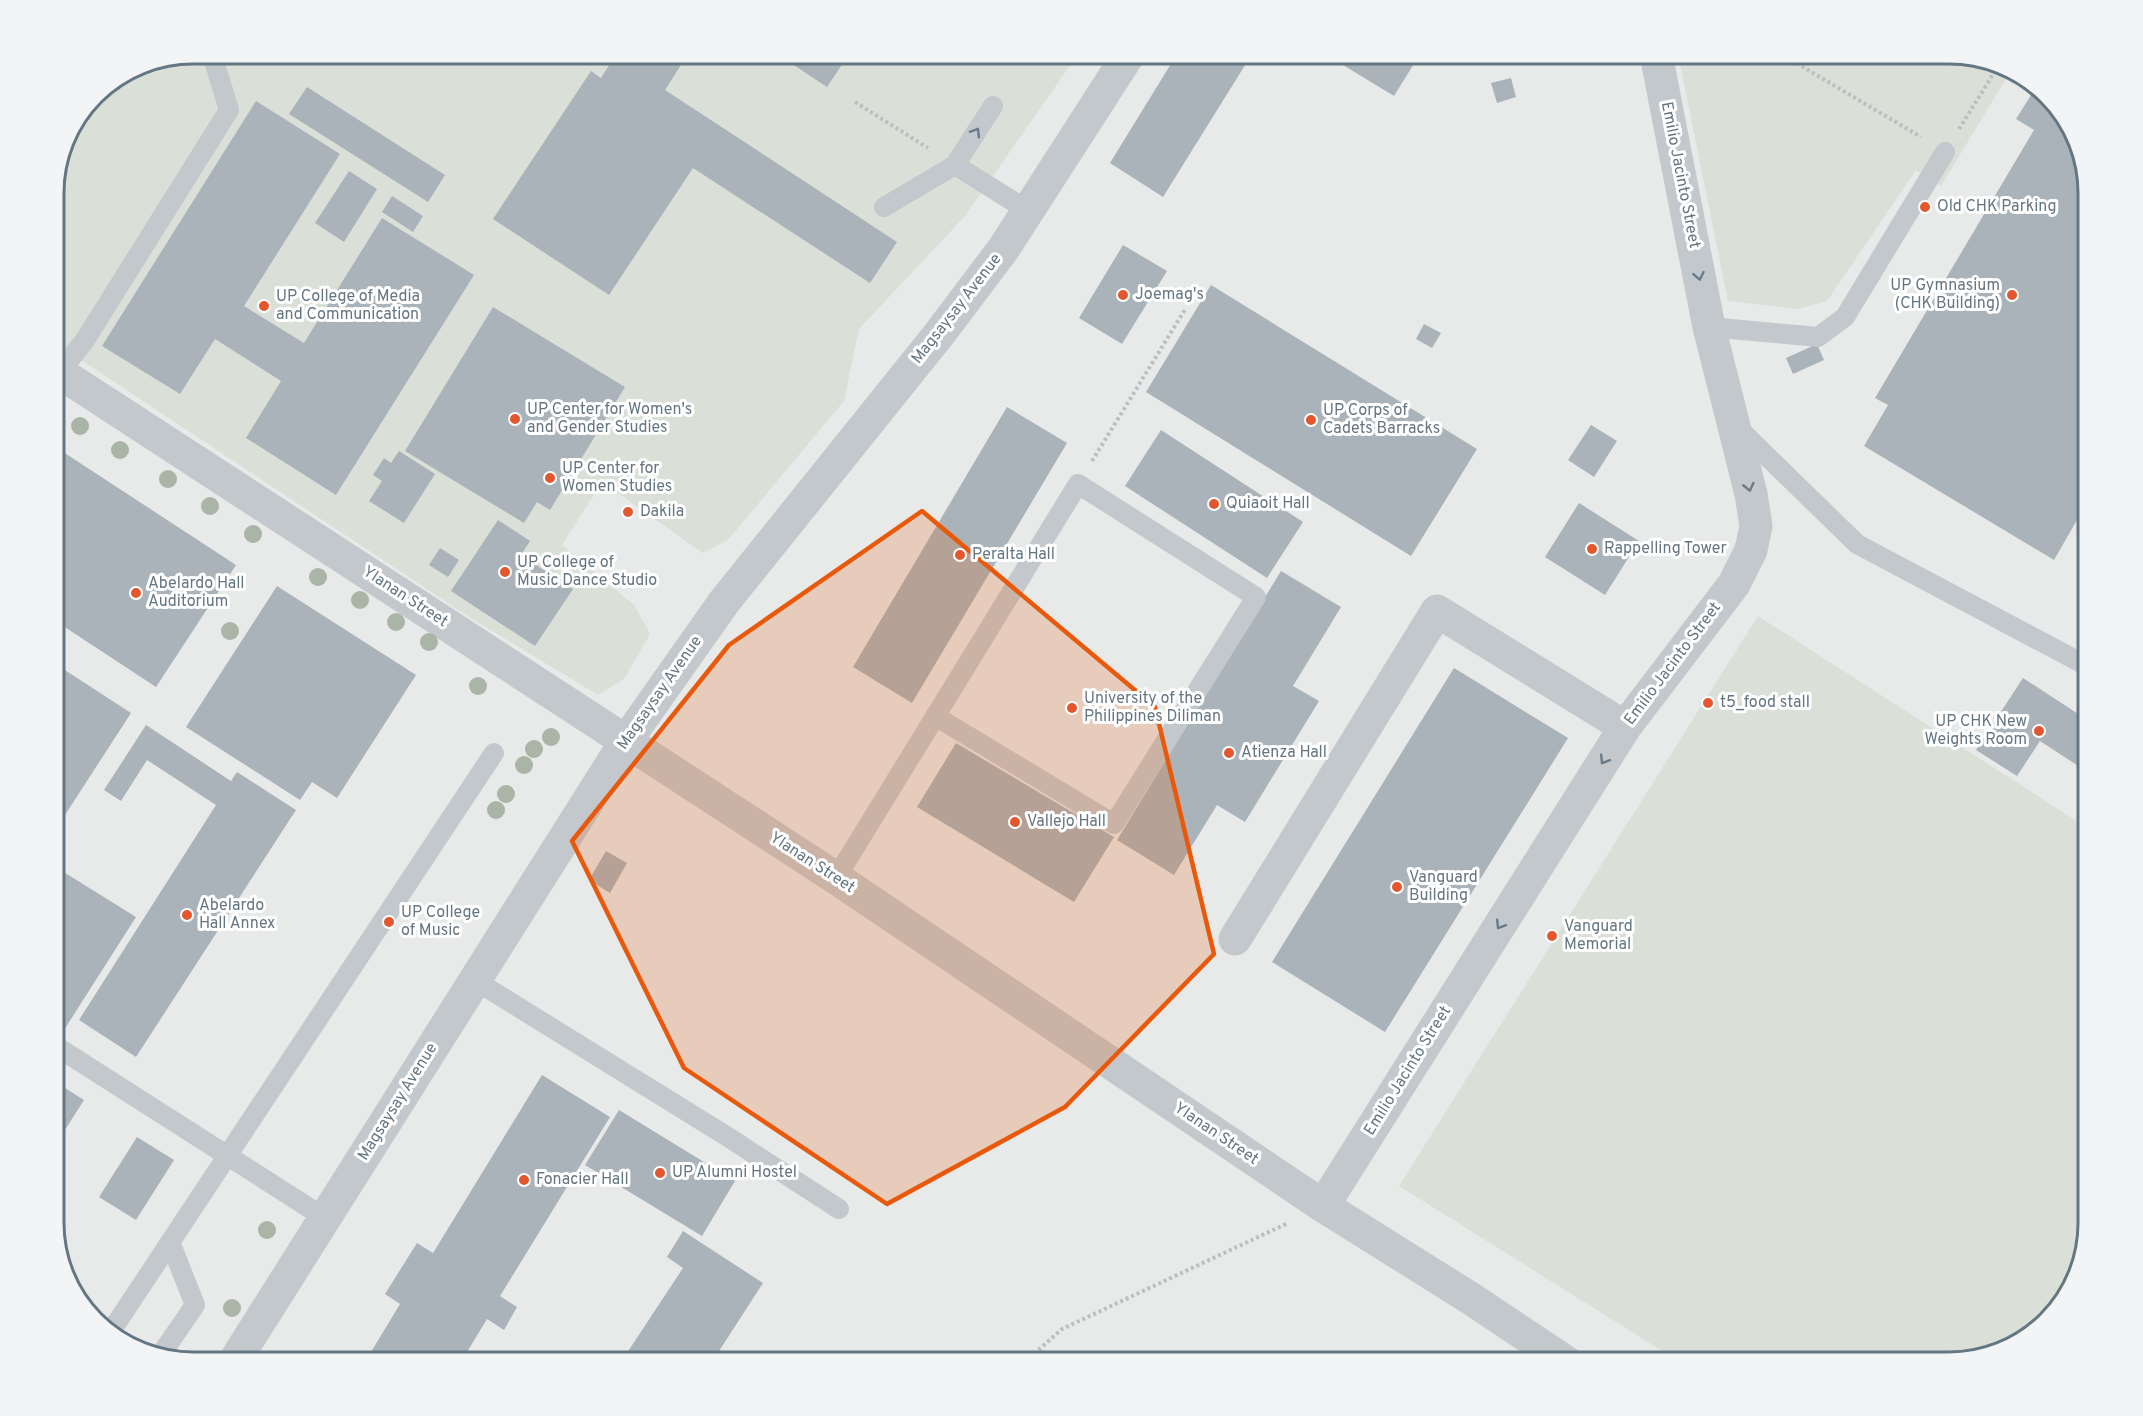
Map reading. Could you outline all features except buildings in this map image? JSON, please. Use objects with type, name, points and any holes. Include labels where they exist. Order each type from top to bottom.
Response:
[{"type":"street","name":"Magsaysay Avenue","points":[[240,1352],[626,741],[724,602],[940,333],[1004,248],[1122,64]]},
{"type":"street","name":"Emilio Jacinto Street","points":[[1323,1206],[1625,727],[1734,584],[1751,550],[1755,526],[1751,494],[1709,327],[1658,64]]},
{"type":"street","name":"Ylanan Street","points":[[65,376],[836,878],[1323,1206],[1551,1352]]},
{"type":"street","points":[[1235,939],[1437,611],[1625,727]]},
{"type":"lane","points":[[65,362],[85,340],[229,110],[215,65]]},
{"type":"lane","points":[[884,207],[955,165],[993,106]]},
{"type":"lane","points":[[1709,327],[1818,337],[1845,317],[1946,152]]},
{"type":"lane","points":[[955,165],[1027,210]]},
{"type":"lane","points":[[1734,424],[1857,544],[2078,661]]},
{"type":"lane","points":[[836,878],[935,716],[1078,484],[1256,597],[1114,824],[935,716]]},
{"type":"lane","points":[[115,1325],[494,753]]},
{"type":"lane","points":[[476,981],[728,1137],[838,1209]]},
{"type":"lane","points":[[65,1052],[325,1218]]},
{"type":"lane","points":[[165,1348],[195,1305],[170,1242]]},
{"type":"path","points":[[1798,64],[1946,152],[1994,72]]},
{"type":"path","points":[[855,102],[955,165]]},
{"type":"path","points":[[1078,484],[1186,308]]},
{"type":"path","points":[[1036,1352],[1062,1329],[1323,1206]]},
{"type":"highlighted area","points":[[922,511],[1155,707],[1214,954],[1065,1107],[887,1204],[684,1068],[572,841],[729,645]]},
{"type":"shaded area","points":[[1071,64],[965,216],[859,329],[844,401],[728,540],[703,553],[602,482],[562,545],[634,605],[650,634],[624,679],[598,695],[469,617],[65,349],[66,176],[74,144],[86,122],[102,102],[122,86],[144,74],[185,65]]},
{"type":"shaded area","points":[[1680,64],[1950,64],[1975,67],[2007,78],[1941,186],[1916,170],[1827,301],[1797,309],[1728,301]]},
{"type":"shaded area","name":"University of the Philippines Diliman","points":[[1950,64],[1991,71],[2021,86],[2047,108],[2065,136],[2074,160],[2078,193],[2078,1223],[2072,1264],[2057,1294],[2041,1314],[2014,1334],[1983,1347],[1950,1352],[193,1352],[152,1345],[122,1330],[102,1314],[82,1287],[69,1256],[65,1231],[65,185],[74,144],[86,122],[102,102],[122,86],[144,74],[185,65]]},
{"type":"shaded area","points":[[1758,616],[2078,822],[2077,1240],[2072,1264],[2057,1294],[2041,1314],[2014,1334],[1983,1347],[1950,1352],[1664,1352],[1399,1186]]},
{"type":"place","name":"Old CHK Parking","points":[[1925,207]]},
{"type":"place","name":"Joemag's","points":[[1123,295]]},
{"type":"place","name":"UP Gymnasium (CHK Building)","points":[[2012,295]]},
{"type":"place","name":"UP College of Media and Communication","points":[[264,306]]},
{"type":"place","name":"UP Center for Women's and Gender Studies","points":[[515,419]]},
{"type":"place","name":"UP Corps of Cadets Barracks","points":[[1311,420]]},
{"type":"place","name":"UP Center for Women Studies","points":[[550,478]]},
{"type":"place","name":"Quiaoit Hall","points":[[1214,504]]},
{"type":"place","name":"Dakila","points":[[628,512]]},
{"type":"place","name":"Rappelling Tower","points":[[1592,549]]},
{"type":"place","name":"Peralta Hall","points":[[960,555]]},
{"type":"place","name":"UP College of Music Dance Studio","points":[[505,572]]},
{"type":"place","name":"Abelardo Hall Auditorium","points":[[136,593]]},
{"type":"place","name":"t5_food stall","points":[[1708,703]]},
{"type":"place","name":"University of the Philippines Diliman","points":[[1072,708]]},
{"type":"place","name":"UP CHK New Weights Room","points":[[2039,731]]},
{"type":"place","name":"Atienza Hall","points":[[1229,753]]},
{"type":"place","name":"Vallejo Hall","points":[[1015,822]]},
{"type":"place","name":"Vanguard Building","points":[[1397,887]]},
{"type":"place","name":"Abelardo Hall Annex","points":[[187,915]]},
{"type":"place","name":"UP College of Music","points":[[389,922]]},
{"type":"place","name":"Vanguard Memorial","points":[[1552,936]]},
{"type":"place","name":"UP Alumni Hostel","points":[[660,1173]]},
{"type":"place","name":"Fonacier Hall","points":[[524,1180]]}]
